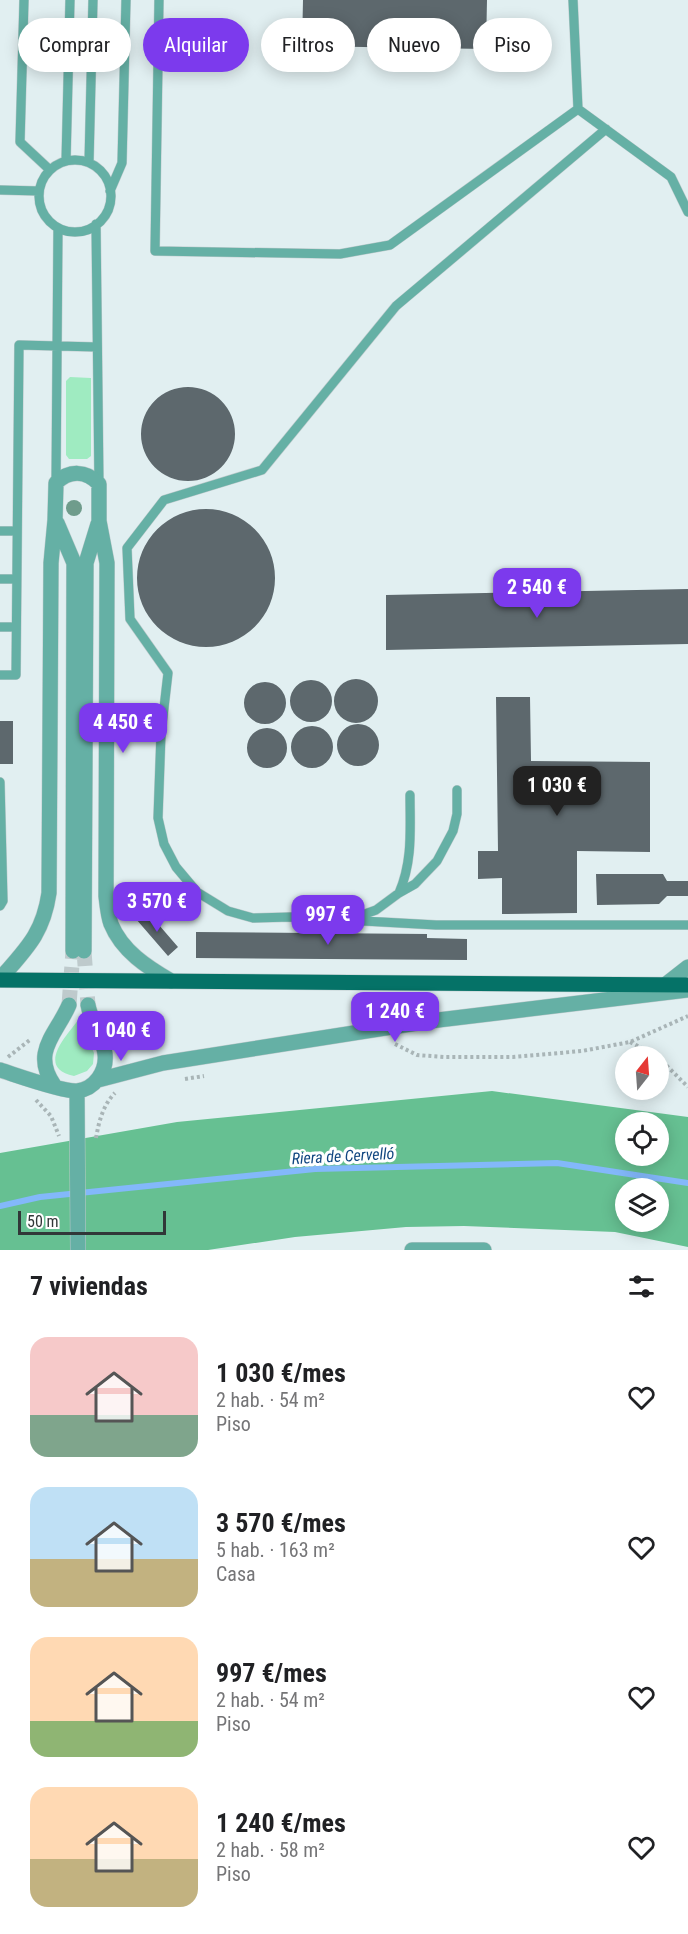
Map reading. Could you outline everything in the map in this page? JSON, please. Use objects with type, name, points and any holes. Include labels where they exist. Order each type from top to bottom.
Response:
[{"type":"main road","points":[[0,980],[688,985]]},
{"type":"street","points":[[0,980],[32,942],[46,912],[49,893],[51,563],[56,520],[56,483],[70,473],[79,473],[88,475],[99,484],[99,521],[107,563],[106,896],[111,924],[126,948],[143,965],[171,981]]},
{"type":"street","points":[[56,520],[74,563],[78,951],[86,563],[99,521]]},
{"type":"street","points":[[665,985],[688,967]]},
{"type":"street","points":[[0,1070],[77,1091],[98,1080],[163,1063],[379,1029],[688,990]]},
{"type":"street","points":[[54,1085],[44,1067],[44,1054],[48,1041],[69,1005]]},
{"type":"street","points":[[88,1005],[105,1054],[104,1066],[98,1080]]},
{"type":"street","points":[[77,1091],[78,1250]]},
{"type":"street","points":[[412,1250],[484,1250]]},
{"type":"lane","points":[[24,0],[20,142],[50,170]]},
{"type":"lane","points":[[66,161],[70,0]]},
{"type":"lane","points":[[88,162],[93,0]]},
{"type":"lane","points":[[110,191],[122,163],[126,0]]},
{"type":"lane","points":[[159,0],[155,251],[340,254],[390,245],[578,109]]},
{"type":"lane","points":[[573,0],[578,109]]},
{"type":"lane","points":[[578,109],[670,177],[688,212]]},
{"type":"lane","points":[[606,129],[396,306],[262,470],[164,500],[127,548],[130,619],[168,673],[161,734],[158,818],[164,844],[176,867],[197,892],[228,911],[253,918],[291,917],[436,924],[688,926]]},
{"type":"lane","points":[[66,161],[88,162],[98,168],[106,177],[110,191],[110,203],[105,216],[88,229],[75,232],[58,228],[44,215],[40,203],[39,191],[43,180],[50,170],[66,161]]},
{"type":"lane","points":[[0,190],[39,191]]},
{"type":"lane","points":[[96,224],[99,484]]},
{"type":"lane","points":[[56,483],[58,228]]},
{"type":"lane","points":[[0,675],[16,675],[19,345],[97,347]]},
{"type":"lane","points":[[0,531],[16,531]]},
{"type":"lane","points":[[0,579],[16,579]]},
{"type":"lane","points":[[0,627],[16,627]]},
{"type":"lane","points":[[0,782],[3,901],[0,906]]},
{"type":"lane","points":[[349,920],[375,910],[415,884],[437,861],[453,831],[457,814],[457,790]]},
{"type":"lane","points":[[399,893],[406,876],[410,853],[410,795]]},
{"type":"path","points":[[379,1029],[397,1046],[417,1055],[513,1057],[582,1051],[630,1042],[688,1016]]},
{"type":"path","points":[[630,1042],[637,1046]]},
{"type":"path","points":[[669,1068],[688,1087]]},
{"type":"path","points":[[96,1141],[99,1122],[106,1104],[123,1088]]},
{"type":"green space","points":[[70,377],[91,378],[91,456],[87,459],[69,459],[66,455],[66,381]]},
{"type":"green space","points":[[79,1019],[94,1053],[93,1064],[87,1071],[74,1076],[63,1072],[57,1066],[55,1059],[57,1050]]},
{"type":"green space","points":[[492,1091],[650,1112],[615,1112],[615,1166],[669,1166],[669,1114],[688,1117],[688,1247],[615,1232],[464,1226],[406,1227],[295,1237],[208,1250],[0,1250],[0,1153],[177,1122]]},
{"type":"building","points":[[303,0],[487,0],[487,18],[473,18],[473,49],[461,49],[461,18],[367,18],[367,47],[355,47],[355,18],[303,18]]},
{"type":"building","points":[[188,387],[206,390],[221,401],[232,416],[235,434],[232,452],[221,467],[206,478],[188,481],[170,478],[155,467],[144,452],[141,434],[144,416],[155,401],[170,390]]},
{"type":"building","points":[[206,509],[232,514],[255,529],[270,552],[275,578],[270,604],[255,627],[232,642],[206,647],[180,642],[157,627],[142,604],[137,578],[142,552],[157,529],[180,514]]},
{"type":"building","points":[[688,589],[688,644],[386,650],[386,595]]},
{"type":"building","points":[[356,679],[371,686],[378,701],[371,716],[356,723],[341,716],[334,701],[341,686]]},
{"type":"building","points":[[311,680],[326,686],[332,701],[326,716],[311,722],[296,716],[290,701],[296,686]]},
{"type":"building","points":[[265,682],[280,688],[286,703],[280,718],[265,724],[250,718],[244,703],[250,688]]},
{"type":"building","points":[[496,697],[530,697],[531,761],[650,762],[650,852],[577,851],[577,913],[502,914],[502,878],[478,879],[478,851],[498,851]]},
{"type":"building","points":[[0,721],[13,721],[13,764],[0,764]]},
{"type":"building","points":[[358,724],[373,730],[379,745],[373,760],[358,766],[343,760],[337,745],[343,730]]},
{"type":"building","points":[[312,726],[327,732],[333,747],[327,762],[312,768],[297,762],[291,747],[297,732]]},
{"type":"building","points":[[267,728],[281,734],[287,748],[281,762],[267,768],[253,762],[247,748],[253,734]]},
{"type":"building","points":[[596,874],[663,874],[667,881],[688,881],[688,896],[667,896],[659,904],[597,905]]},
{"type":"building","points":[[146,910],[178,947],[168,956],[136,919]]},
{"type":"building","points":[[196,932],[427,934],[427,938],[467,939],[467,960],[196,958]]},
{"type":"waterway","name":"Riera de Cervelló","points":[[0,1206],[40,1197],[315,1169],[557,1163],[688,1183]]},
{"type":"tunnel","points":[[69,1005],[73,951]]},
{"type":"tunnel","points":[[84,951],[88,1005]]}]
